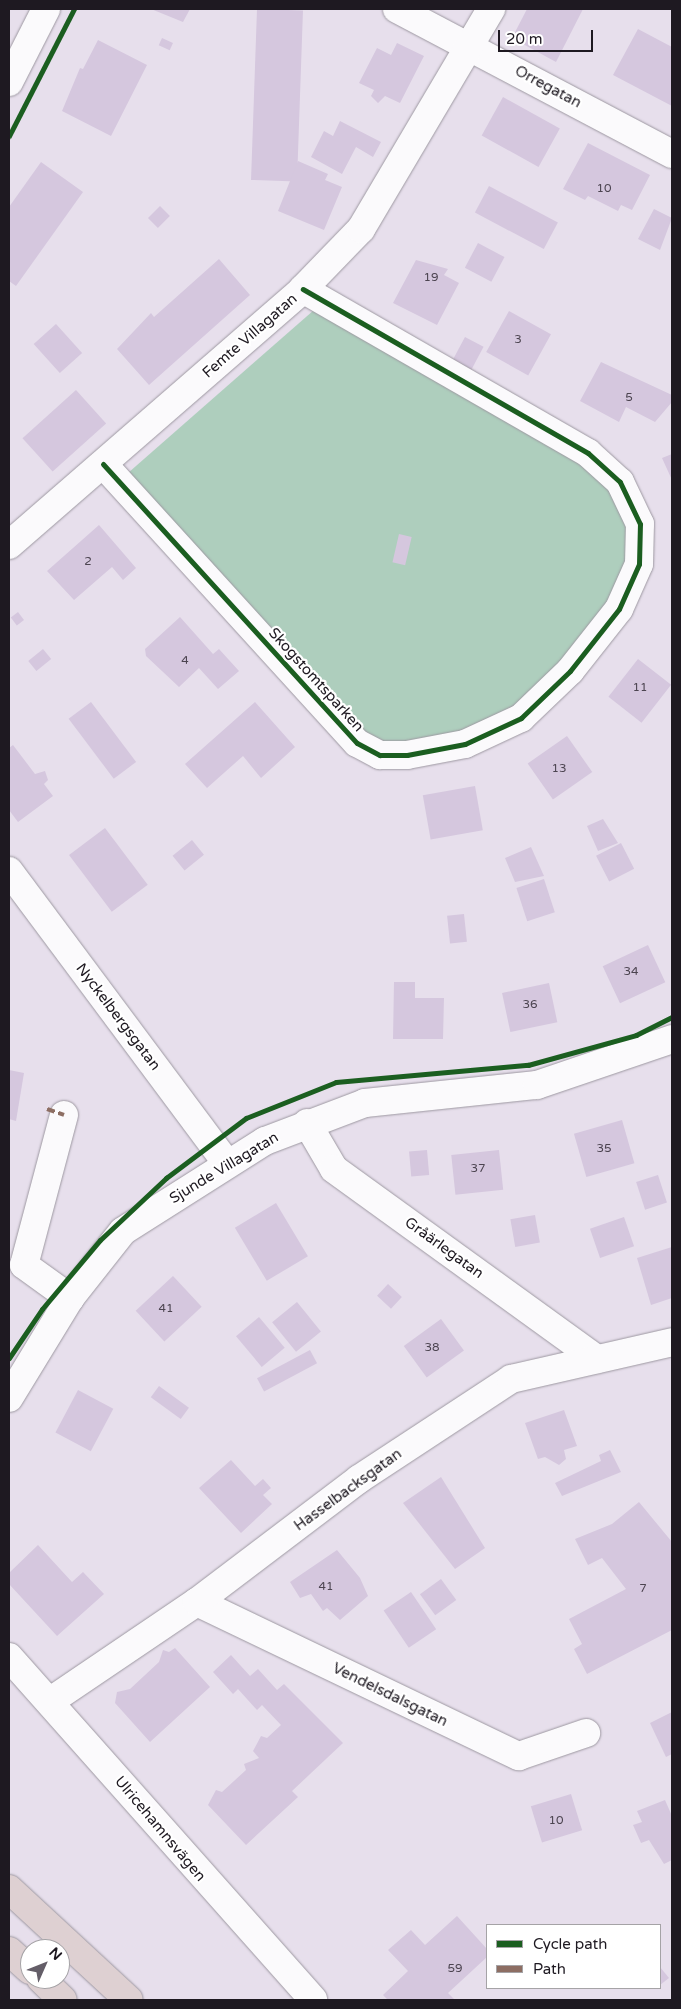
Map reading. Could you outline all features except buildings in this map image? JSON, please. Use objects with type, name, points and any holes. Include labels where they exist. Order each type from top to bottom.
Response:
[{"type":"highway","points":[[9,1889],[129,2000]]},
{"type":"highway","points":[[9,1951],[20,1961]]},
{"type":"highway","points":[[51,1989],[63,2000]]},
{"type":"street","points":[[9,82],[46,9]]},
{"type":"street","name":"Orregatan","points":[[397,9],[471,46],[672,154]]},
{"type":"street","name":"Femte Villagatan","points":[[9,545],[303,289],[361,229],[471,46],[490,9]]},
{"type":"street","name":"Skogstomtsparken","points":[[103,464],[357,743],[380,755],[407,755],[465,744],[521,718],[570,671],[619,609],[640,564],[640,524],[620,482],[588,453],[303,289]]},
{"type":"street","name":"Nyckelbergsgatan","points":[[9,870],[227,1164]]},
{"type":"street","name":"Sjunde Villagatan","points":[[9,1398],[70,1298],[123,1232],[227,1164],[307,1123],[365,1103],[537,1085],[672,1039]]},
{"type":"street","points":[[64,1115],[24,1265],[70,1298]]},
{"type":"street","name":"Gråärlegatan","points":[[307,1123],[334,1169],[596,1359]]},
{"type":"street","name":"Hasselbacksgatan","points":[[52,1700],[197,1602],[359,1479],[511,1379],[672,1342]]},
{"type":"street","name":"Vendelsdalsgatan","points":[[197,1602],[518,1756],[586,1733]]},
{"type":"street","name":"Ulricehamnsvägen","points":[[9,1657],[52,1700],[212,1890],[313,2000]]},
{"type":"green space","points":[[314,310],[579,462],[609,489],[628,528],[627,565],[608,607],[563,665],[517,709],[464,733],[411,744],[386,743],[364,732],[128,473]]},
{"type":"marked path","points":[[47,1109],[64,1115]]},
{"type":"cycle path","points":[[9,136],[74,9]]},
{"type":"cycle path","points":[[103,464],[357,743],[380,755],[407,755],[465,744],[521,718],[570,671],[619,609],[639,564],[640,524],[620,482],[588,453],[303,289]]},
{"type":"cycle path","points":[[9,1358],[42,1309],[100,1240],[166,1178],[246,1118],[336,1082],[528,1065],[636,1035],[672,1017]]}]
